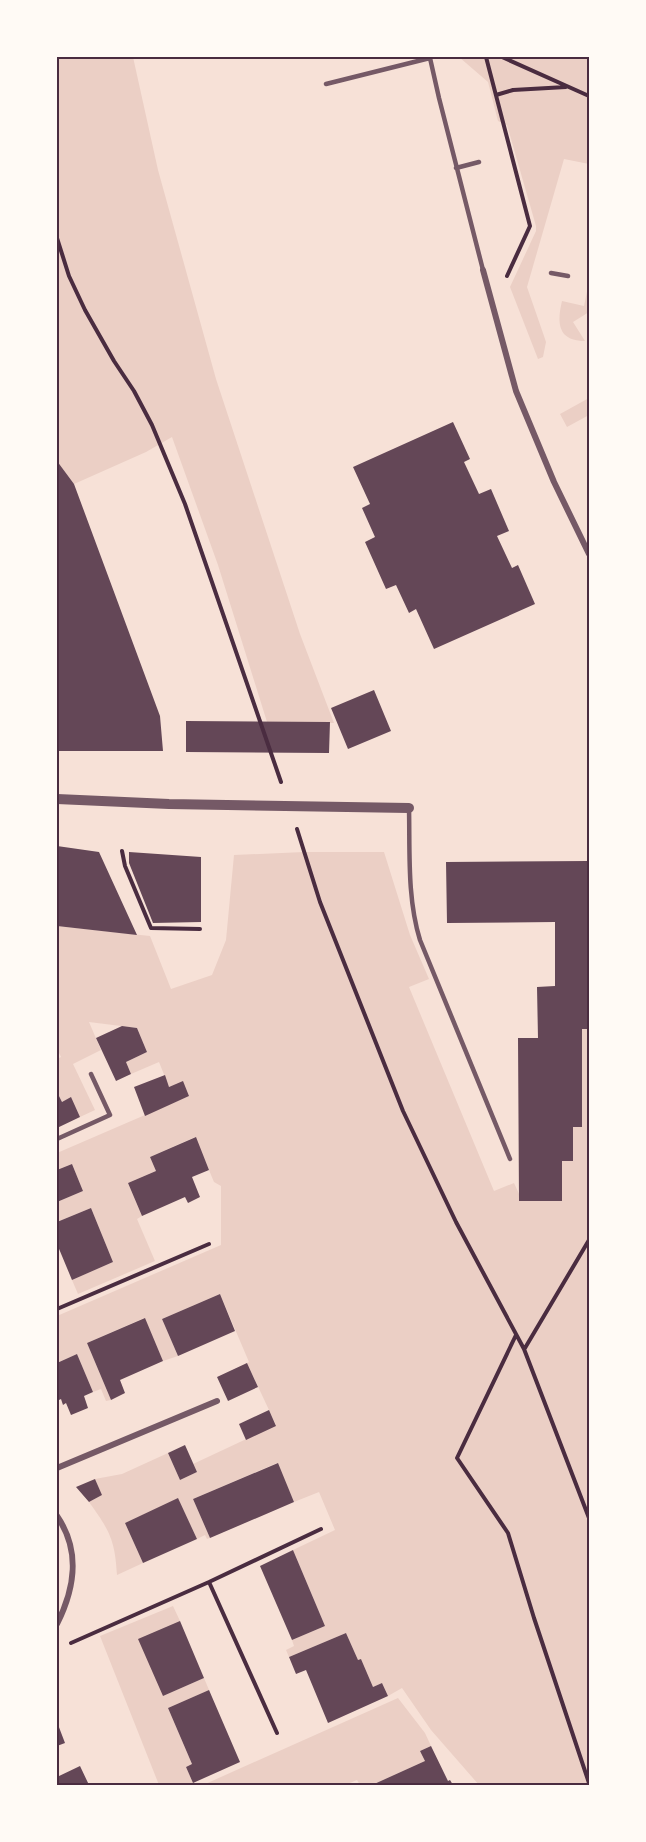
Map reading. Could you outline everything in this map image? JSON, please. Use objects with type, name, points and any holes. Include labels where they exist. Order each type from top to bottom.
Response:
[{"type":"street","points":[[483,270],[516,391],[554,482],[589,554]]},
{"type":"street","points":[[57,799],[169,804],[409,808]]},
{"type":"street","points":[[57,1468],[217,1401]]},
{"type":"street","points":[[57,1516],[70,1545],[73,1577],[71,1593],[57,1624]]},
{"type":"lane","points":[[326,84],[430,58],[483,270]]},
{"type":"lane","points":[[456,168],[478,162]]},
{"type":"lane","points":[[551,273],[568,276]]},
{"type":"lane","points":[[409,808],[411,897],[415,924],[510,1159]]},
{"type":"lane","points":[[57,1139],[110,1115],[92,1074]]},
{"type":"path","points":[[486,57],[530,226],[507,278],[489,292]]},
{"type":"path","points":[[502,57],[589,96]]},
{"type":"path","points":[[496,95],[513,90],[567,87]]},
{"type":"path","points":[[57,238],[69,276],[85,310],[153,424],[185,504],[260,722]]},
{"type":"path","points":[[122,851],[125,866],[151,928],[200,929]]},
{"type":"path","points":[[304,852],[320,902],[403,1111],[456,1222],[524,1349],[589,1518]]},
{"type":"path","points":[[524,1349],[589,1240]]},
{"type":"path","points":[[57,1309],[209,1244]]},
{"type":"path","points":[[516,1334],[457,1458],[508,1533],[589,1783]]},
{"type":"path","points":[[68,1644],[209,1582],[321,1529]]},
{"type":"path","points":[[209,1582],[277,1733]]},
{"type":"shaded area","points":[[57,57],[133,57],[158,170],[216,379],[300,634],[334,723],[267,722],[218,565],[172,437],[146,452],[74,484],[57,461]]},
{"type":"shaded area","points":[[459,57],[589,57],[589,164],[564,159],[527,287],[546,342],[543,357],[538,359],[510,287],[536,231],[536,226],[507,125],[498,121],[488,82]]},
{"type":"shaded area","points":[[589,282],[589,312],[573,322],[585,341],[569,338],[561,329],[562,301],[584,306]]},
{"type":"shaded area","points":[[589,398],[589,415],[567,427],[560,414]]},
{"type":"shaded area","points":[[384,852],[410,935],[429,979],[409,987],[494,1191],[514,1183],[519,1194],[519,1201],[562,1201],[562,1161],[573,1127],[582,1127],[582,1029],[589,1029],[589,1785],[479,1785],[431,1730],[402,1688],[388,1696],[382,1683],[373,1687],[346,1633],[289,1657],[286,1650],[294,1646],[292,1640],[325,1626],[293,1550],[335,1530],[319,1492],[294,1502],[277,1463],[193,1499],[210,1538],[207,1539],[205,1535],[197,1539],[178,1499],[125,1523],[143,1563],[117,1575],[113,1543],[102,1520],[89,1502],[102,1495],[95,1479],[122,1474],[168,1453],[180,1480],[197,1472],[193,1464],[276,1425],[247,1363],[249,1362],[220,1294],[162,1319],[178,1356],[163,1361],[144,1318],[87,1343],[111,1400],[106,1401],[101,1389],[93,1392],[77,1354],[57,1363],[57,1316],[221,1245],[221,1186],[214,1182],[195,1137],[150,1157],[156,1171],[128,1183],[142,1216],[137,1219],[155,1261],[78,1294],[72,1280],[113,1262],[91,1208],[57,1222],[57,1202],[83,1191],[72,1164],[57,1170],[57,1153],[189,1096],[183,1082],[169,1087],[159,1062],[131,1074],[126,1062],[147,1052],[137,1028],[89,1022],[101,1050],[73,1064],[95,1110],[80,1117],[71,1098],[62,1102],[57,1092],[57,1059],[61,1057],[57,1049],[57,926],[150,936],[171,989],[212,975],[226,940],[234,855]]},
{"type":"shaded area","points":[[173,1606],[180,1621],[163,1696],[204,1678],[209,1690],[168,1708],[192,1764],[186,1767],[193,1783],[159,1785],[100,1636]]},
{"type":"shaded area","points":[[398,1698],[425,1733],[431,1746],[420,1751],[425,1761],[372,1785],[360,1785],[357,1780],[345,1785],[203,1785]]},
{"type":"building","points":[[453,422],[470,459],[464,462],[479,494],[491,489],[509,531],[497,536],[512,568],[518,565],[535,604],[434,649],[416,609],[409,613],[396,585],[386,589],[365,542],[375,537],[362,508],[370,504],[353,467]]},
{"type":"building","points":[[57,461],[74,484],[160,716],[163,751],[57,751]]},
{"type":"building","points":[[374,690],[391,731],[348,749],[331,708]]},
{"type":"building","points":[[186,721],[330,722],[329,753],[186,752]]},
{"type":"building","points":[[57,846],[99,852],[137,935],[57,926]]},
{"type":"building","points":[[129,852],[201,857],[201,922],[153,923],[129,863]]},
{"type":"building","points":[[589,861],[589,1029],[582,1029],[582,1127],[573,1127],[573,1161],[562,1161],[562,1201],[519,1201],[518,1038],[538,1038],[537,987],[555,986],[555,922],[447,923],[446,862]]},
{"type":"building","points":[[122,1026],[137,1028],[147,1052],[126,1062],[131,1074],[116,1081],[96,1038]]},
{"type":"building","points":[[165,1075],[169,1087],[183,1081],[189,1096],[145,1116],[134,1087]]},
{"type":"building","points":[[57,1092],[62,1102],[71,1097],[80,1117],[57,1128]]},
{"type":"building","points":[[196,1137],[209,1170],[192,1177],[200,1197],[188,1203],[185,1197],[142,1216],[128,1183],[156,1171],[150,1157]]},
{"type":"building","points":[[72,1164],[83,1191],[57,1202],[57,1170]]},
{"type":"building","points":[[91,1208],[113,1262],[72,1280],[57,1244],[57,1222]]},
{"type":"building","points":[[220,1294],[235,1331],[178,1356],[162,1319]]},
{"type":"building","points":[[145,1318],[163,1361],[120,1380],[125,1393],[111,1400],[87,1343]]},
{"type":"building","points":[[77,1354],[93,1392],[84,1396],[88,1408],[71,1415],[66,1403],[63,1405],[61,1399],[57,1401],[57,1363]]},
{"type":"building","points":[[247,1363],[258,1387],[228,1401],[217,1377]]},
{"type":"building","points":[[269,1410],[276,1426],[246,1440],[239,1424]]},
{"type":"building","points":[[185,1445],[197,1472],[180,1480],[168,1453]]},
{"type":"building","points":[[278,1463],[294,1502],[210,1538],[193,1499]]},
{"type":"building","points":[[95,1479],[102,1495],[89,1502],[76,1487]]},
{"type":"building","points":[[178,1498],[197,1539],[143,1563],[125,1523]]},
{"type":"building","points":[[293,1550],[325,1626],[292,1640],[260,1566]]},
{"type":"building","points":[[180,1621],[204,1678],[163,1696],[138,1639]]},
{"type":"building","points":[[346,1633],[373,1687],[382,1683],[388,1696],[328,1723],[306,1670],[296,1674],[289,1657]]},
{"type":"building","points":[[209,1690],[240,1762],[193,1783],[186,1767],[192,1764],[168,1708]]},
{"type":"building","points":[[57,1722],[65,1743],[57,1746]]},
{"type":"building","points":[[431,1746],[448,1781],[450,1780],[453,1785],[372,1785],[425,1761],[420,1751]]},
{"type":"building","points":[[80,1766],[89,1785],[57,1785],[57,1777]]}]
